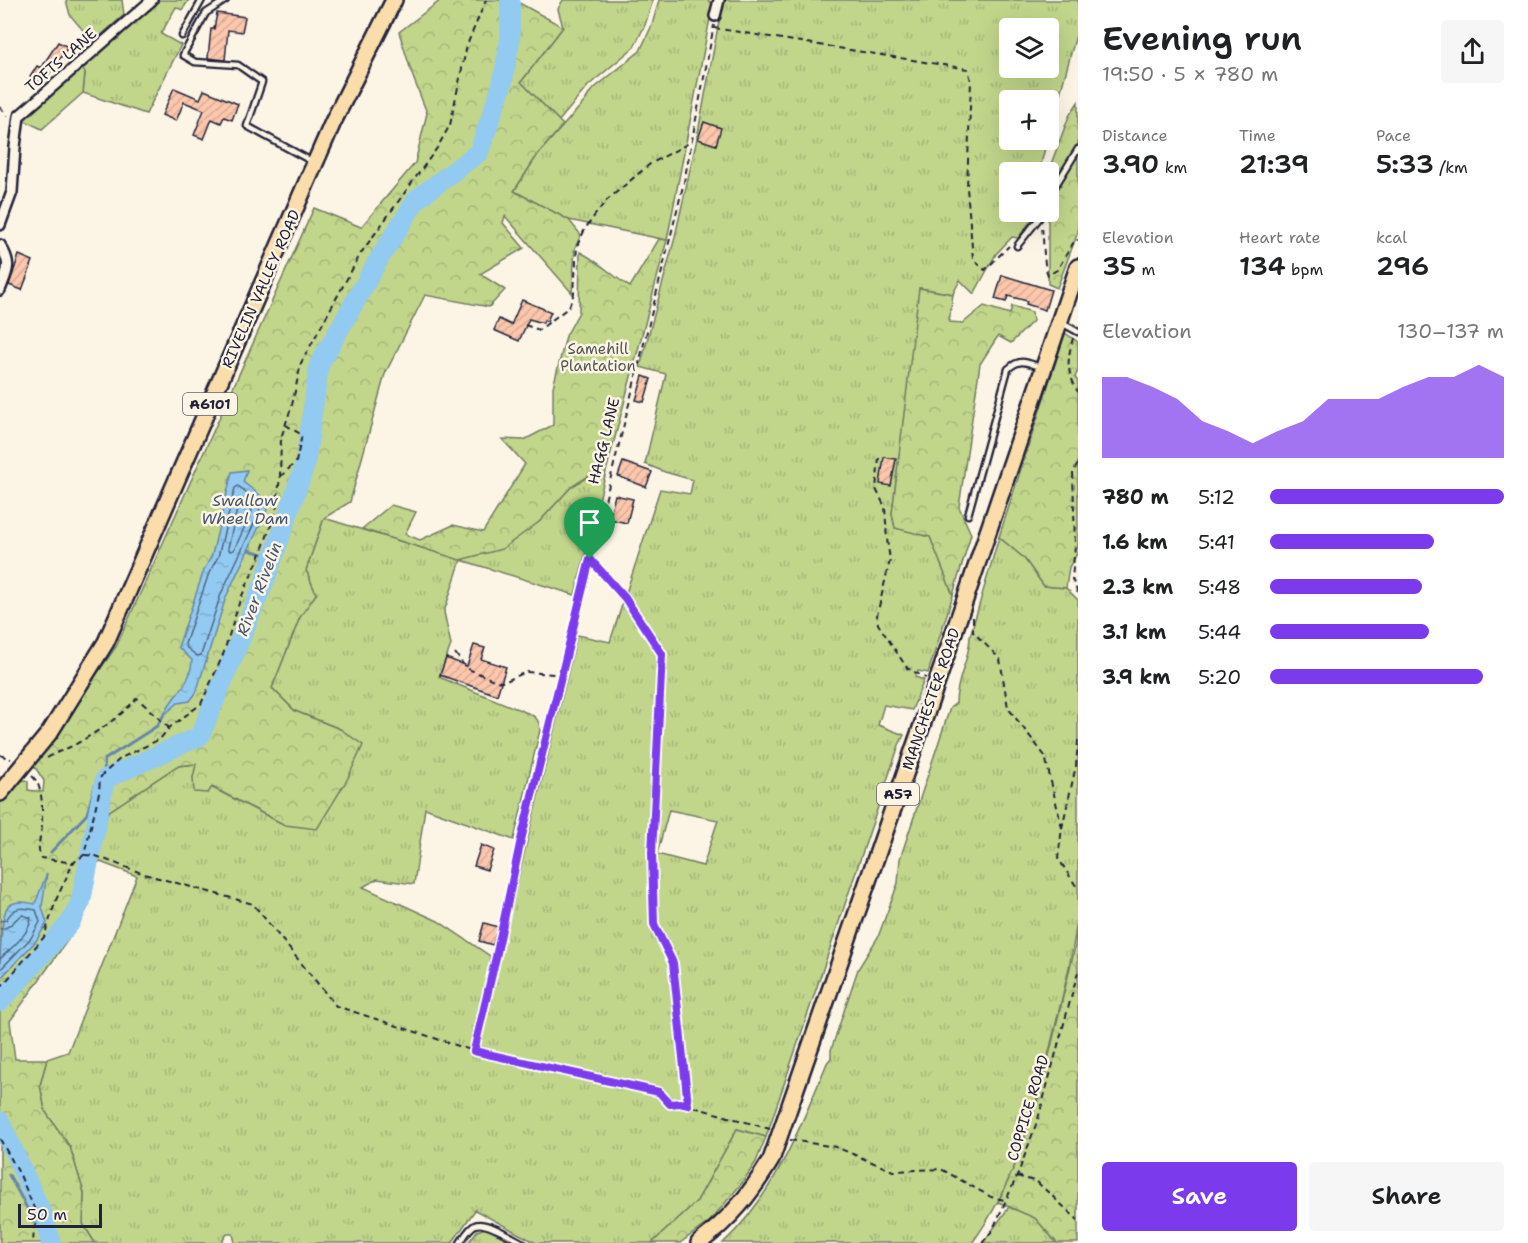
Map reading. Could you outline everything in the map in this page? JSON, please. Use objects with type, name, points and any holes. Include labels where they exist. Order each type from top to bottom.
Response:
[{"type":"main road","name":"RIVELIN VALLEY ROAD","points":[[0,793],[50,732],[109,635],[388,2]]},
{"type":"main road","name":"MANCHESTER ROAD","points":[[699,1243],[740,1207],[786,1138],[1078,267]]},
{"type":"street","name":"TOFTS LANE","points":[[0,225],[12,192],[19,116],[152,0]]},
{"type":"street","points":[[715,16],[719,0]]},
{"type":"street","points":[[0,245],[8,260],[8,271],[0,290]]},
{"type":"lane","points":[[182,36],[202,0]]},
{"type":"lane","points":[[226,0],[206,13],[183,55],[195,62],[238,65],[262,82],[248,126],[316,163]]},
{"type":"lane","points":[[1059,180],[1078,150]]},
{"type":"lane","points":[[1017,246],[1035,222]]},
{"type":"lane","points":[[1059,321],[1077,331]]},
{"type":"lane","points":[[968,515],[1008,369],[1015,362],[1022,361],[1043,368]]},
{"type":"lane","points":[[460,1243],[472,1226],[478,1223],[486,1224],[523,1243]]},
{"type":"path","points":[[0,988],[44,937],[56,900],[73,863],[84,855],[103,774],[121,758],[160,739],[169,728],[201,704],[223,655],[240,600],[260,556],[276,512],[281,438],[292,405],[301,363],[361,253],[437,148],[450,125],[467,45],[486,0]]},
{"type":"path","name":"HAGG LANE","points":[[474,1051],[520,844],[681,194],[715,16]]},
{"type":"path","points":[[714,28],[968,69],[971,81],[967,188],[974,259],[985,270],[1011,244],[1017,246]]},
{"type":"path","points":[[525,324],[540,330],[569,307],[574,292],[577,246],[585,229],[606,201],[650,164],[692,142]]},
{"type":"path","points":[[1042,222],[1045,248],[1044,267],[1048,275],[1057,270],[1074,240],[1078,240]]},
{"type":"path","points":[[1077,331],[1067,362],[1078,392]]},
{"type":"path","points":[[280,477],[296,462],[302,435],[286,424]]},
{"type":"path","points":[[879,458],[876,489],[885,507],[890,560],[877,615],[878,624],[908,668],[937,682]]},
{"type":"path","points":[[1078,464],[1073,472],[1075,546],[1072,579],[1078,593]]},
{"type":"path","points":[[590,559],[625,598],[662,654],[652,853],[654,924],[673,963],[688,1105]]},
{"type":"path","points":[[966,596],[973,599],[973,632],[1000,659],[1008,708],[1045,756],[1062,828]]},
{"type":"path","points":[[455,653],[466,668],[496,681],[504,682],[526,672],[553,674],[561,677]]},
{"type":"path","points":[[45,759],[80,742],[111,723],[123,714],[137,698],[169,728]]},
{"type":"path","points":[[1078,740],[1076,766],[1062,828],[1058,858],[1078,889]]},
{"type":"path","points":[[22,767],[37,780],[41,793],[42,828],[38,850],[41,858],[73,863]]},
{"type":"path","points":[[84,855],[96,856],[144,874],[253,904],[336,1006],[474,1051],[659,1092],[670,1104],[680,1103],[770,1129],[786,1138],[836,1147],[893,1171],[941,1169],[991,1197],[1005,1200]]},
{"type":"path","name":"COPPICE ROAD","points":[[982,1243],[992,1231],[1017,1176],[1038,1119],[1078,972]]},
{"type":"path","points":[[0,1139],[20,1175],[39,1220],[34,1228],[33,1243]]},
{"type":"path","points":[[1017,1176],[1037,1182],[1078,1220]]},
{"type":"green space","points":[[66,0],[122,0],[124,15],[93,42],[70,15]]},
{"type":"green space","points":[[158,0],[189,0],[182,10],[176,7],[161,34],[181,45],[146,114],[83,93],[85,73],[81,66]]},
{"type":"green space","points":[[441,0],[514,0],[563,27],[521,82],[563,125],[538,154],[514,191],[569,220],[581,235],[575,248],[572,293],[505,216],[503,223],[524,248],[480,274],[505,290],[489,307],[425,295],[385,374],[350,502],[324,518],[306,570],[316,594],[300,617],[272,688],[295,711],[340,729],[363,745],[347,780],[317,829],[285,825],[212,787],[208,793],[194,792],[193,778],[196,764],[177,766],[108,812],[82,920],[10,1021],[15,1059],[47,1059],[40,1085],[45,1111],[70,1147],[84,1193],[83,1224],[95,1243],[0,1243],[0,802],[16,782],[25,780],[28,782],[28,790],[43,792],[44,781],[33,764],[116,647],[314,208],[361,227],[415,163],[427,113],[399,32]]},
{"type":"green space","points":[[563,0],[653,0],[645,25],[634,47],[588,86],[559,121],[521,82],[563,27],[558,9]]},
{"type":"green space","points":[[659,0],[707,0],[713,3],[667,240],[569,220],[514,191],[538,154],[585,101],[591,91],[640,51],[652,25]]},
{"type":"green space","points":[[723,0],[1078,0],[1078,28],[1059,97],[1059,90],[999,90],[999,150],[1044,150],[1042,162],[999,162],[999,222],[1030,222],[1018,238],[1012,237],[996,254],[974,294],[960,280],[953,294],[920,288],[892,514],[895,528],[930,536],[953,595],[928,673],[918,671],[915,677],[924,680],[912,710],[884,705],[878,725],[904,735],[766,1137],[737,1129],[697,1201],[652,1243],[536,1243],[475,1210],[452,1243],[235,1243],[233,1234],[227,1234],[221,1243],[95,1243],[83,1224],[84,1193],[70,1147],[45,1111],[40,1085],[47,1059],[68,1052],[137,876],[95,860],[108,812],[177,766],[197,764],[193,778],[285,825],[340,729],[295,711],[272,688],[300,617],[316,594],[306,570],[324,518],[461,560],[444,612],[451,645],[439,677],[530,714],[539,722],[540,730],[514,840],[425,808],[414,884],[377,879],[363,887],[438,921],[490,956],[490,966],[476,1030],[481,1031],[577,635],[610,642],[660,489],[690,494],[693,480],[645,464],[666,374],[640,367],[674,241],[696,143]],"holes":[[[669,810],[718,820],[703,866],[657,854]]]},
{"type":"green space","points":[[81,66],[85,73],[83,93],[42,129],[23,120]]},
{"type":"green space","points":[[1078,102],[1078,232],[1057,288],[1048,284],[1048,222],[1059,222],[1059,162],[1052,162],[1056,150],[1059,150],[1059,143],[1069,116]]},
{"type":"green space","name":"Samehill Plantation","points":[[659,239],[667,240],[608,464],[571,487],[539,522],[502,549],[460,560],[362,529],[391,505],[416,512],[405,534],[420,540],[453,525],[483,532],[525,464],[502,439],[524,440],[553,425],[553,387],[566,336],[579,312],[580,252],[630,287]]},
{"type":"green space","points":[[919,288],[953,294],[949,322],[963,323],[984,306],[1010,314],[1012,306],[1032,312],[1033,321],[1011,343],[998,336],[980,364],[959,507],[971,534],[953,595],[930,537],[895,528],[892,514]]},
{"type":"green space","points":[[1065,333],[1078,342],[1078,371],[1075,377],[1078,382],[1078,552],[1069,567],[1066,588],[1044,586],[1024,558],[999,537]]},
{"type":"green space","points":[[608,464],[575,595],[461,560],[539,522],[571,487]]},
{"type":"green space","points":[[999,537],[1024,558],[1044,586],[1066,588],[1078,600],[1078,910],[1068,971],[1047,1059],[1033,1114],[1014,1168],[988,1219],[972,1243],[723,1243],[757,1204],[771,1182],[796,1135],[831,1058],[831,1050],[858,969],[878,937],[898,883],[900,859],[950,708],[956,703],[970,636]]},
{"type":"green space","points":[[1078,910],[1078,1243],[1057,1243],[1035,1218],[998,1202],[1017,1161],[1040,1093],[1075,947]]},
{"type":"green space","points":[[737,1129],[766,1137],[756,1162],[742,1183],[710,1221],[680,1243],[652,1243],[697,1201]]},
{"type":"green space","points":[[1009,1207],[1035,1218],[1057,1243],[983,1243]]},
{"type":"green space","points":[[485,1228],[515,1243],[468,1243],[477,1231]]},
{"type":"water","name":"Swallow Wheel Dam","points":[[247,470],[243,482],[261,496],[267,510],[226,597],[196,693],[190,701],[178,703],[163,716],[185,684],[191,670],[192,660],[178,647],[204,570],[212,555],[232,472]]},
{"type":"water","points":[[47,873],[42,907],[47,923],[36,941],[0,979],[1,940],[5,911],[8,906],[15,903],[35,904]]},
{"type":"building","points":[[217,13],[245,17],[242,32],[228,30],[225,60],[208,58],[211,29],[214,29]]},
{"type":"building","points":[[58,42],[68,47],[42,84],[30,77],[37,66],[41,68]]},
{"type":"building","points":[[174,88],[200,99],[204,90],[238,104],[232,120],[224,117],[221,123],[212,119],[204,139],[194,135],[204,110],[184,102],[176,121],[162,115]]},
{"type":"building","points":[[704,122],[721,128],[716,145],[698,139]]},
{"type":"building","points":[[19,255],[33,261],[22,290],[9,285]]},
{"type":"building","points":[[1002,275],[1051,290],[1045,310],[1026,304],[1027,301],[1008,296],[1006,302],[995,299]]},
{"type":"building","points":[[522,300],[551,312],[547,321],[544,320],[543,323],[529,319],[519,341],[494,330],[499,319],[511,325]]},
{"type":"building","points":[[643,376],[651,379],[644,402],[636,400]]},
{"type":"building","points":[[884,457],[896,459],[891,486],[880,484]]},
{"type":"building","points":[[623,462],[652,472],[646,487],[618,476]]},
{"type":"building","points":[[615,495],[633,499],[627,523],[609,519]]},
{"type":"building","points":[[474,645],[485,648],[481,659],[506,667],[497,695],[440,675],[446,658],[467,666]]},
{"type":"building","points":[[481,845],[494,850],[487,870],[474,866]]},
{"type":"building","points":[[484,923],[498,927],[493,945],[479,941]]},
{"type":"waterway","name":"River Rivelin","points":[[0,1002],[70,923],[81,901],[105,779],[200,736],[267,575],[305,465],[319,365],[379,259],[417,199],[479,152],[502,85],[510,40],[510,0]]},
{"type":"waterway","points":[[249,550],[273,557]]},
{"type":"waterway","name":"River Rivelin","points":[[51,852],[87,814],[97,778],[105,779],[104,760],[157,726],[163,716]]},
{"type":"waterway","name":"River Rivelin","points":[[0,1121],[43,1216],[51,1243]]},
{"type":"waterway","points":[[9,1175],[37,1226],[47,1228]]},
{"type":"route","points":[[590,559],[625,598],[662,654],[652,853],[654,924],[673,963],[688,1105],[670,1104],[659,1092],[474,1051],[520,844],[590,559]]}]
